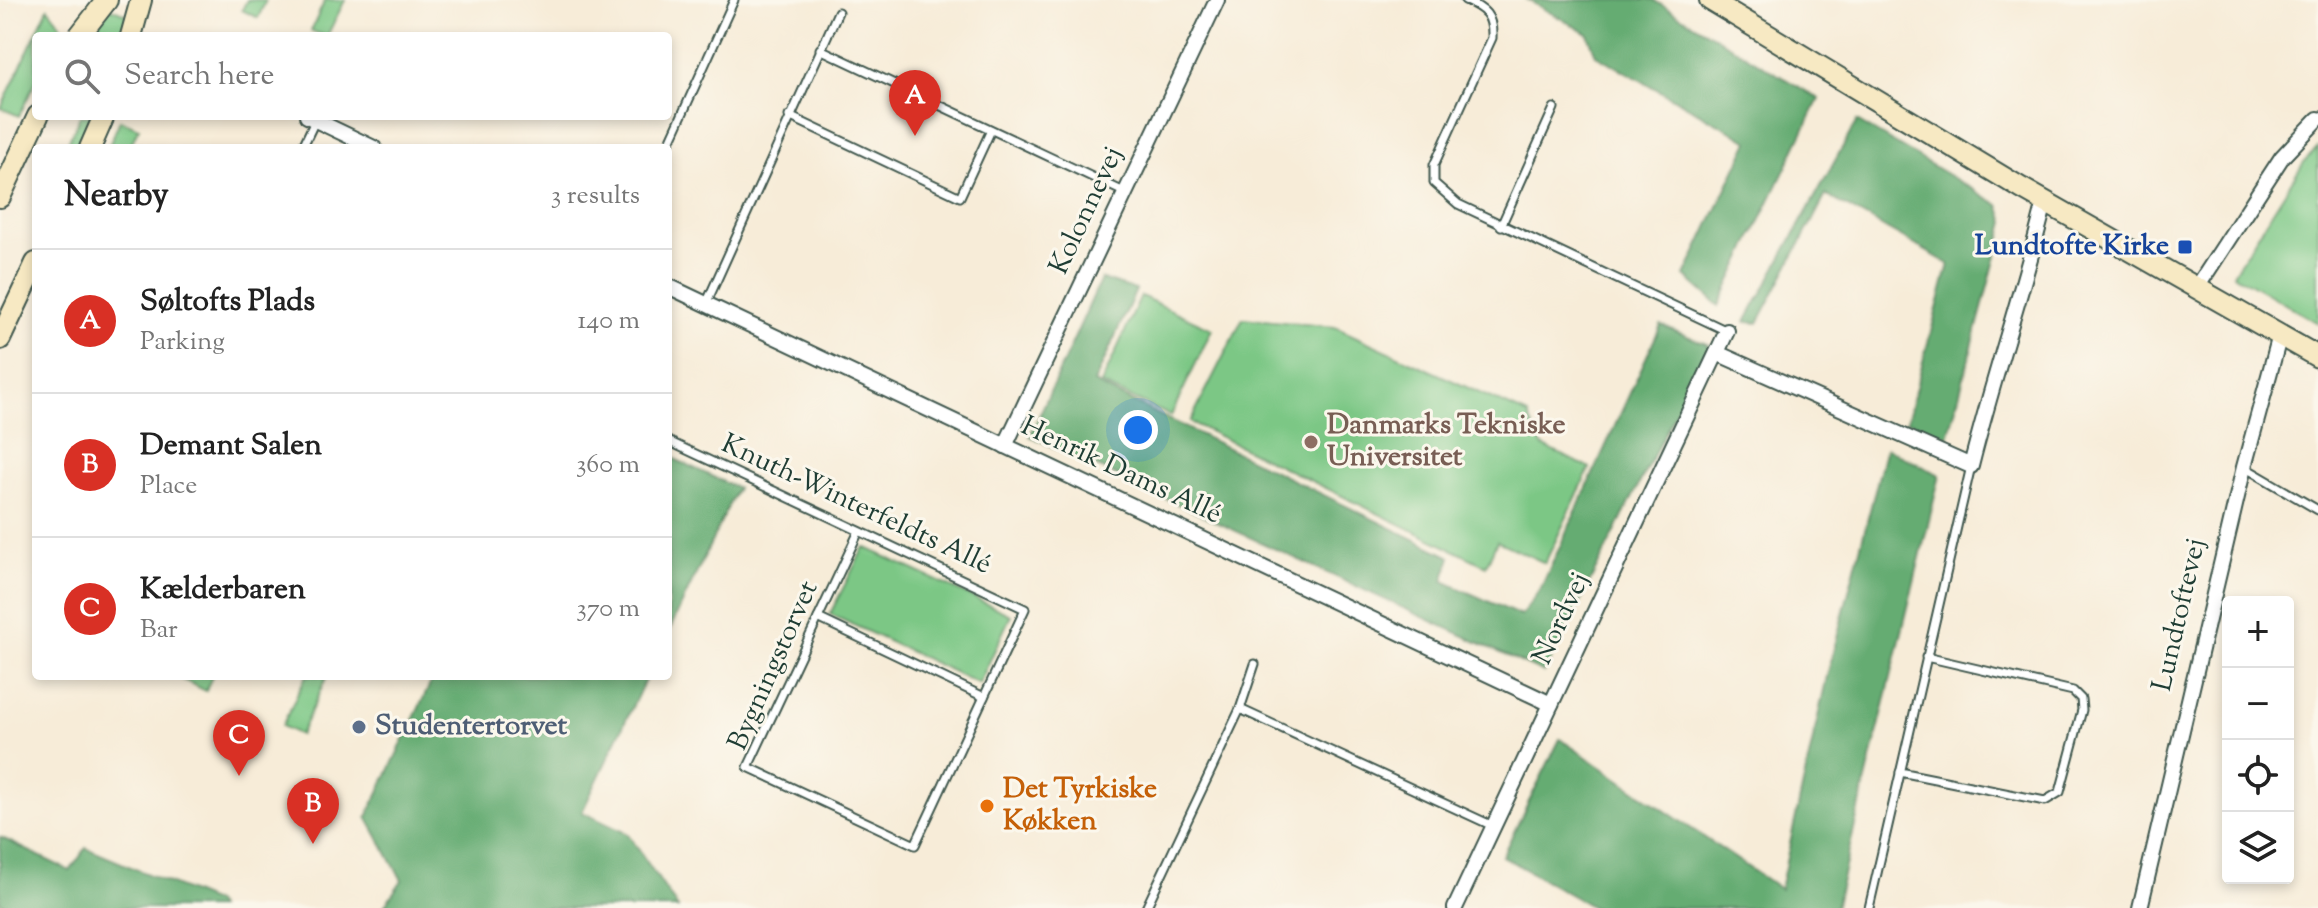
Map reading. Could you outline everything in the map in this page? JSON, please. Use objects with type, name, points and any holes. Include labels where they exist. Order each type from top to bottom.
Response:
[{"type":"street","points":[[82,32],[107,0]]},
{"type":"street","points":[[132,32],[141,0]]},
{"type":"street","name":"Kolonnevej","points":[[1005,446],[1217,0]]},
{"type":"street","points":[[1710,0],[2045,202],[2318,357]]},
{"type":"street","points":[[2196,289],[2282,157],[2318,119]]},
{"type":"street","points":[[0,197],[36,120]]},
{"type":"street","points":[[92,144],[102,120]]},
{"type":"street","points":[[315,120],[366,144]]},
{"type":"street","points":[[1717,353],[1971,466],[1989,395],[2023,291],[2045,202]]},
{"type":"street","points":[[0,339],[32,271]]},
{"type":"street","name":"Henrik Dams Allé","points":[[672,288],[1551,704]]},
{"type":"street","name":"Nordvej","points":[[1455,908],[1727,331]]},
{"type":"street","name":"Lundtoftevej","points":[[2140,908],[2244,467],[2280,335]]},
{"type":"lane","points":[[669,144],[734,0]]},
{"type":"lane","points":[[1465,0],[1484,9],[1493,20],[1492,38],[1434,165],[1434,183],[1458,204],[1501,226],[1727,331]]},
{"type":"lane","points":[[706,304],[838,12]]},
{"type":"lane","points":[[820,49],[1124,192]]},
{"type":"lane","points":[[1501,226],[1554,108]]},
{"type":"lane","points":[[789,116],[960,197],[991,130]]},
{"type":"lane","points":[[303,144],[310,120]]},
{"type":"lane","name":"Knuth-Winterfeldts Allé","points":[[672,443],[1025,609]]},
{"type":"lane","points":[[1869,908],[1971,466]]},
{"type":"lane","points":[[2244,467],[2318,510]]},
{"type":"lane","name":"Bygningstorvet","points":[[859,531],[748,767],[915,845],[1025,609]]},
{"type":"lane","points":[[818,618],[984,697]]},
{"type":"lane","points":[[1900,772],[2045,801],[2060,792],[2082,710],[2081,699],[2073,691],[1926,657]]},
{"type":"lane","points":[[1146,908],[1240,709],[1255,664]]},
{"type":"lane","points":[[1240,709],[1493,826]]},
{"type":"green space","points":[[247,0],[266,0],[258,18],[242,10]]},
{"type":"green space","points":[[325,0],[345,0],[329,32],[311,31]]},
{"type":"green space","points":[[1528,0],[1653,0],[1819,99],[1719,306],[1685,276],[1749,141],[1596,55],[1588,34]]},
{"type":"green space","points":[[109,7],[130,16],[126,32],[99,32],[96,23]]},
{"type":"green space","points":[[48,8],[62,26],[60,32],[37,32]]},
{"type":"green space","points":[[32,42],[32,89],[19,116],[1,108]]},
{"type":"green space","points":[[78,120],[97,120],[86,144],[67,144]]},
{"type":"green space","points":[[120,120],[139,128],[131,144],[110,144]]},
{"type":"green space","points":[[1857,121],[1999,205],[2005,222],[1948,437],[1907,421],[1949,264],[1826,195],[1758,323],[1746,322]]},
{"type":"green space","points":[[2318,147],[2318,323],[2233,274],[2304,162]]},
{"type":"green space","points":[[1101,279],[1136,290],[1094,383],[1451,557],[1443,581],[1521,616],[1541,588],[1661,325],[1709,345],[1544,673],[1030,436]]},
{"type":"green space","points":[[1141,296],[1212,329],[1171,416],[1101,384]]},
{"type":"green space","points":[[1243,318],[1335,327],[1528,415],[1542,446],[1590,468],[1545,563],[1497,541],[1486,566],[1190,422]]},
{"type":"green space","points":[[1886,448],[1940,475],[1835,908],[1594,908],[1502,856],[1560,739],[1780,889],[1827,676]]},
{"type":"green space","points":[[672,458],[737,488],[672,625]]},
{"type":"green space","points":[[864,547],[1011,615],[979,684],[830,614]]},
{"type":"green space","points":[[183,680],[210,680],[206,691]]},
{"type":"green space","points":[[304,680],[325,680],[300,735],[282,726]]},
{"type":"green space","points":[[432,680],[645,680],[582,812],[628,834],[678,908],[383,908],[402,880],[367,817]]},
{"type":"green space","points":[[0,837],[70,871],[86,848],[214,902],[218,908],[14,908],[0,903]]},
{"type":"place","name":"Søltofts Plads","points":[[915,136]]},
{"type":"place","name":"Lundtofte Kirke","points":[[2185,247]]},
{"type":"place","name":"Danmarks Tekniske Universitet","points":[[1311,442]]},
{"type":"place","name":"Studentertorvet","points":[[359,727]]},
{"type":"place","name":"Kælderbaren","points":[[239,776]]},
{"type":"place","name":"Det Tyrkiske Køkken","points":[[987,806]]},
{"type":"place","name":"Demant Salen","points":[[313,844]]}]
